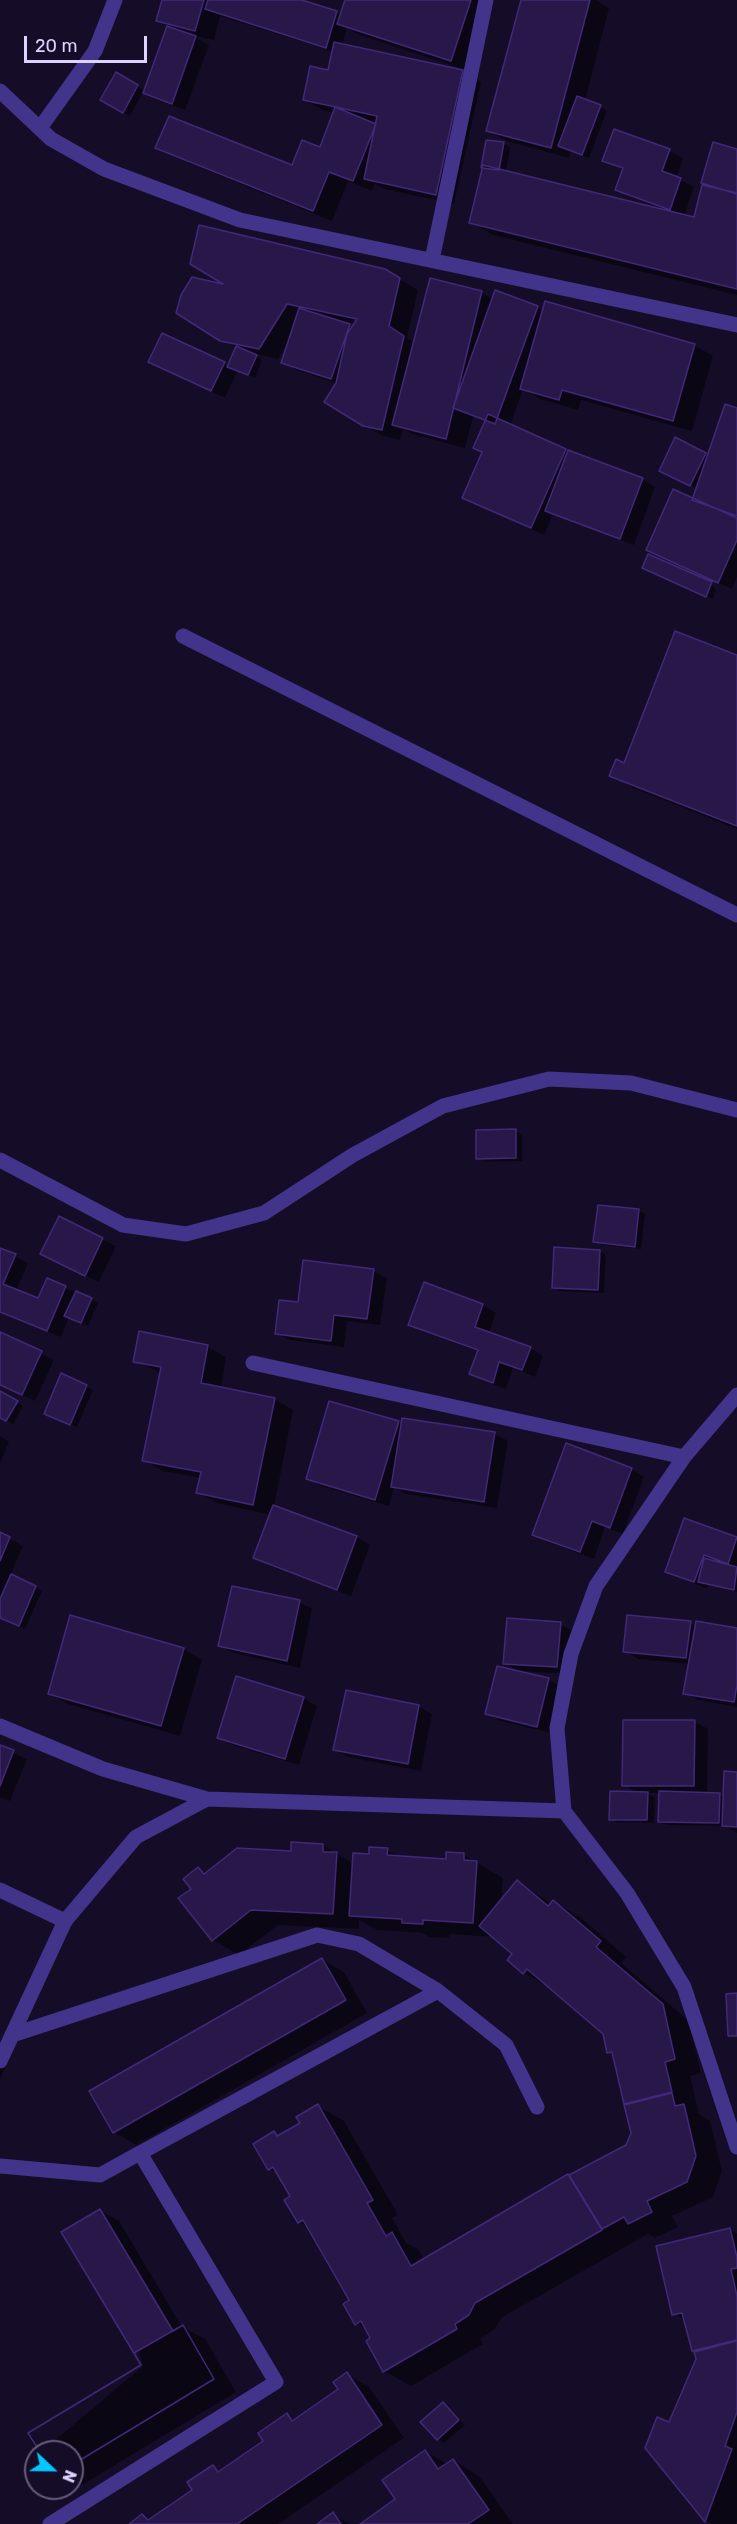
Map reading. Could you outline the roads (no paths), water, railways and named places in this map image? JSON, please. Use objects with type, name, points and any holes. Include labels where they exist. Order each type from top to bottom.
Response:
[{"type":"street","points":[[40,128],[95,51],[115,0]]},
{"type":"street","points":[[432,260],[486,0]]},
{"type":"street","points":[[0,91],[51,139],[104,169],[240,220],[737,325]]},
{"type":"street","points":[[183,636],[737,915]]},
{"type":"street","points":[[0,1160],[123,1225],[186,1234],[264,1213],[353,1155],[443,1106],[549,1079],[631,1083],[737,1110]]},
{"type":"street","points":[[253,1363],[684,1457]]},
{"type":"street","points":[[737,1395],[684,1457],[596,1586],[571,1654],[557,1728],[564,1811],[627,1893],[684,1987],[737,2147]]},
{"type":"street","points":[[0,1726],[103,1770],[207,1799],[564,1811]]},
{"type":"street","points":[[0,2061],[65,1922],[136,1837],[207,1799]]},
{"type":"street","points":[[0,1890],[65,1922]]},
{"type":"street","points":[[12,2035],[317,1935],[358,1944],[438,1991],[506,2045],[537,2107]]},
{"type":"street","points":[[0,2166],[99,2175],[438,1991]]},
{"type":"street","points":[[50,2524],[276,2382],[140,2153]]}]
